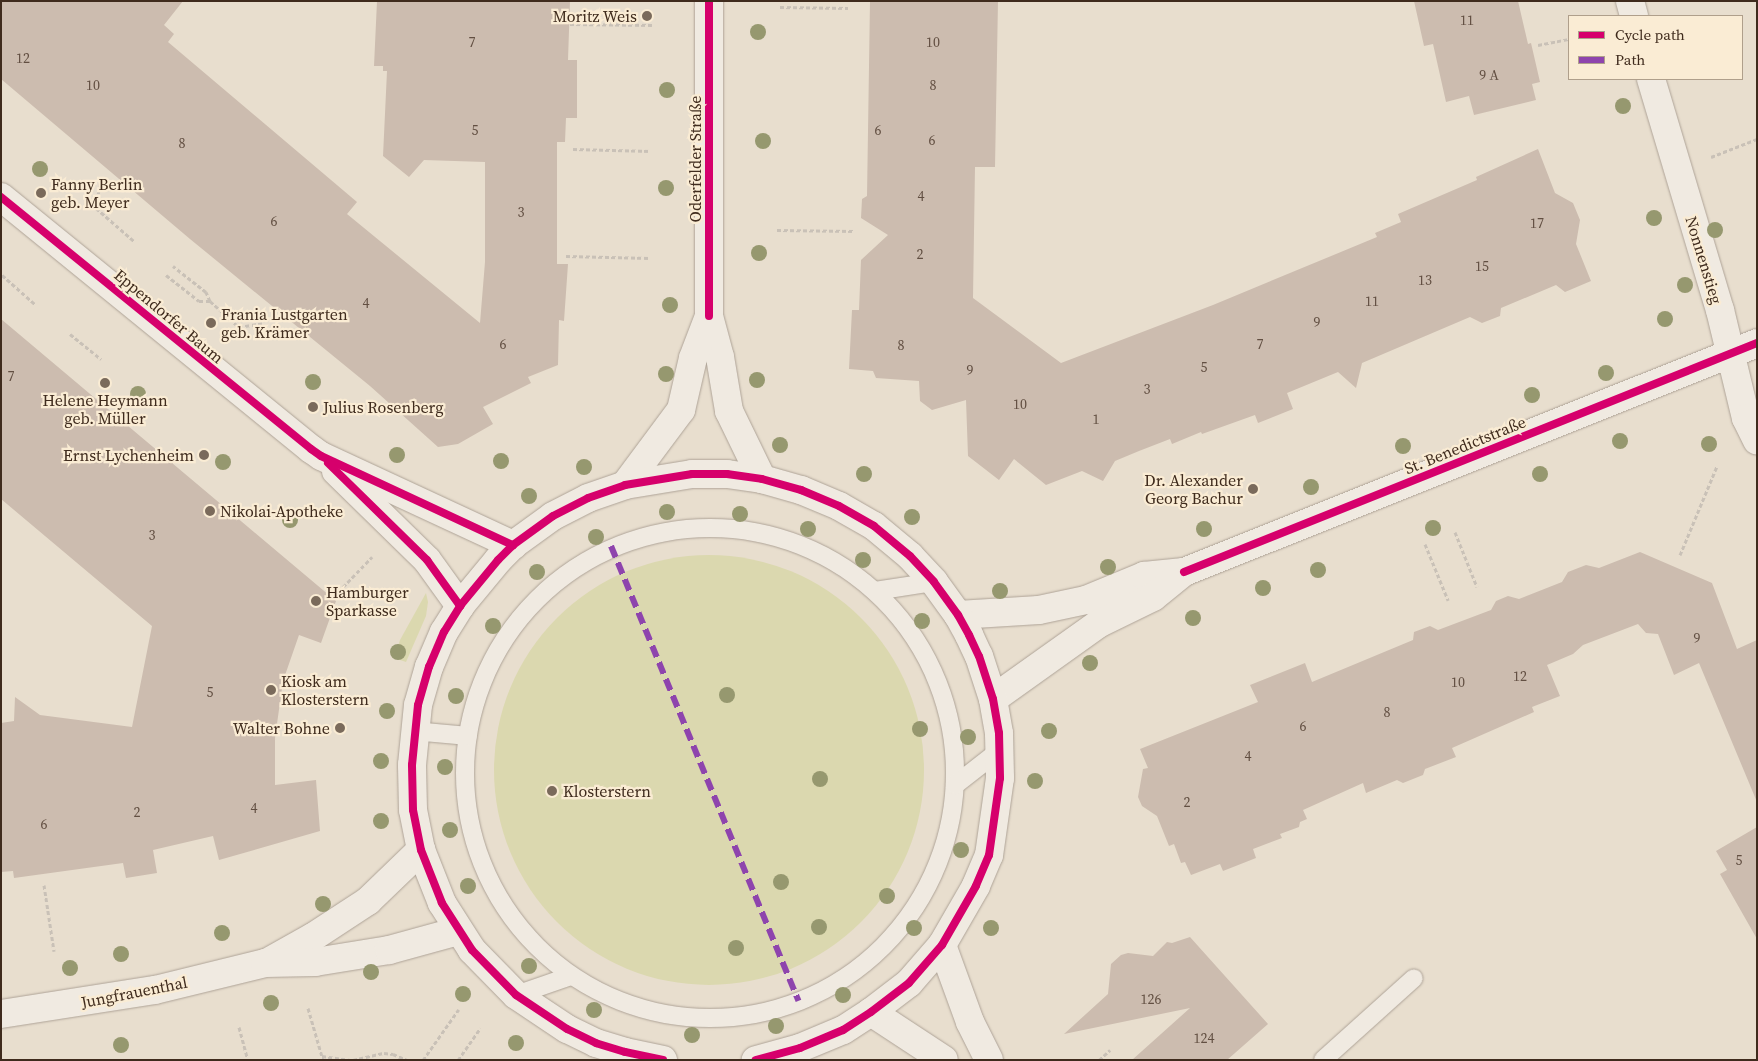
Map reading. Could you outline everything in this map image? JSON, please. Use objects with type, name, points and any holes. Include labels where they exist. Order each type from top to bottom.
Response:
[{"type":"main road","name":"Oderfelder Straße","points":[[709,1],[709,316],[720,357],[729,411],[762,479]]},
{"type":"main road","points":[[1630,1],[1634,15]]},
{"type":"main road","name":"Nonnenstieg","points":[[1651,80],[1720,310],[1746,418],[1757,442]]},
{"type":"main road","name":"Eppendorfer Baum","points":[[1,197],[111,285],[219,376],[320,456],[427,560],[460,606]]},
{"type":"main road","name":"Oderfelder Straße","points":[[625,485],[681,410],[693,358],[709,316]]},
{"type":"main road","name":"St. Benedictstraße","points":[[958,615],[1039,610],[1086,600],[1144,576],[1184,572],[1757,343]]},
{"type":"main road","name":"Eppendorfer Baum","points":[[320,456],[513,545]]},
{"type":"main road","points":[[663,1060],[625,1052],[596,1043],[567,1030],[516,995],[492,974],[458,931],[442,903],[421,850],[413,810],[414,731],[418,705],[429,667],[444,632],[473,588],[513,545],[553,516],[588,498],[625,485],[658,478],[692,474],[727,474],[762,479],[801,490],[839,506],[874,526],[910,556],[934,582],[958,615],[979,656],[992,699],[1000,750],[997,810],[988,854],[976,886],[942,945],[909,983],[871,1012],[842,1030],[800,1048],[756,1060]]},
{"type":"main road","name":"St. Benedictstraße","points":[[992,699],[1098,624],[1153,597],[1184,572]]},
{"type":"main road","name":"Jungfrauenthal","points":[[265,963],[313,937],[368,901],[421,850]]},
{"type":"main road","name":"Jungfrauenthal","points":[[1,1014],[155,990],[265,963],[315,962],[390,950],[458,931]]},
{"type":"main road","points":[[942,945],[970,1022],[989,1060]]},
{"type":"main road","points":[[871,1012],[944,1060]]},
{"type":"lane","points":[[702,525],[721,525],[766,533],[793,542],[836,564],[875,592],[915,637],[930,664],[945,707],[952,738],[955,785],[954,805],[944,843],[927,886],[915,908],[878,952],[826,989],[775,1011],[710,1020],[660,1012],[633,1004],[571,976],[552,963],[515,923],[496,895],[484,871],[477,846],[466,784],[468,736],[476,707],[490,674],[526,612],[561,576],[583,560],[611,546],[665,529],[702,525]]},
{"type":"lane","points":[[875,592],[934,582]]},
{"type":"lane","points":[[414,731],[468,736]]},
{"type":"lane","points":[[955,785],[1000,750]]},
{"type":"lane","points":[[516,995],[571,976]]},
{"type":"lane","points":[[1323,1060],[1414,978]]},
{"type":"path","points":[[780,7],[848,8]]},
{"type":"path","points":[[570,24],[653,25]]},
{"type":"path","points":[[1538,45],[1568,39]]},
{"type":"path","points":[[1704,160],[1756,139]]},
{"type":"path","points":[[573,149],[651,151]]},
{"type":"path","points":[[100,183],[96,208],[134,241]]},
{"type":"path","points":[[777,230],[854,231]]},
{"type":"path","points":[[566,256],[650,258]]},
{"type":"path","points":[[173,266],[206,292],[210,301],[239,327],[265,323]]},
{"type":"path","points":[[2,275],[36,305]]},
{"type":"path","points":[[166,275],[199,301],[210,301]]},
{"type":"path","points":[[70,334],[101,359]]},
{"type":"path","points":[[1680,555],[1717,466]]},
{"type":"path","points":[[1455,532],[1477,587]]},
{"type":"path","points":[[1425,544],[1448,600]]},
{"type":"path","points":[[343,587],[379,550]]},
{"type":"path","points":[[44,885],[54,951]]},
{"type":"path","points":[[308,1008],[323,1058],[353,1060],[384,1053],[394,1054],[407,1060]]},
{"type":"path","points":[[423,1060],[459,1009]]},
{"type":"path","points":[[239,1028],[248,1060]]},
{"type":"path","points":[[458,1060],[480,1028]]},
{"type":"path","points":[[1099,1060],[1110,1050]]},
{"type":"shaded area","points":[[709,555],[751,559],[791,572],[828,591],[861,618],[888,651],[907,688],[920,728],[924,770],[920,812],[907,852],[888,889],[861,922],[828,949],[791,968],[751,981],[709,985],[667,981],[627,968],[590,949],[557,922],[530,889],[511,852],[498,812],[494,770],[498,728],[511,688],[530,651],[557,618],[590,591],[627,572],[667,559]]},
{"type":"shaded area","points":[[426,593],[428,602],[426,616],[406,662],[394,658],[400,640]]},
{"type":"building","points":[[1,1],[183,1],[164,25],[174,34],[168,42],[357,202],[347,214],[480,323],[485,262],[485,162],[424,160],[409,177],[383,156],[387,71],[383,71],[383,66],[374,66],[377,1],[570,1],[568,60],[577,60],[577,118],[566,118],[565,142],[557,142],[557,264],[568,264],[564,321],[559,320],[558,365],[528,377],[531,383],[483,407],[493,424],[458,444],[438,447],[370,386],[190,239],[1,79]]},
{"type":"building","points":[[870,1],[998,1],[995,167],[975,167],[973,298],[1061,363],[1213,305],[1377,237],[1375,233],[1401,222],[1398,214],[1477,180],[1476,177],[1538,149],[1555,193],[1573,203],[1580,220],[1576,244],[1591,281],[1565,292],[1556,285],[1501,308],[1500,316],[1482,323],[1470,317],[1362,363],[1356,388],[1338,372],[1287,393],[1293,409],[1258,423],[1255,415],[1202,434],[1201,432],[1172,444],[1170,439],[1139,451],[1115,461],[1103,481],[1082,471],[1046,485],[1014,459],[999,480],[968,456],[966,400],[932,410],[920,401],[919,381],[876,378],[873,371],[849,369],[852,310],[859,310],[861,260],[888,235],[861,218],[862,199],[867,196]]},
{"type":"building","points":[[1414,1],[1518,1],[1528,44],[1531,43],[1540,82],[1532,84],[1536,100],[1474,115],[1469,96],[1446,102],[1433,44],[1424,46]]},
{"type":"building","points":[[1,319],[336,601],[321,643],[299,635],[283,681],[275,738],[275,785],[316,780],[320,831],[219,860],[213,836],[153,850],[157,873],[126,878],[123,863],[14,878],[13,871],[1,872],[1,723],[14,721],[15,697],[40,715],[132,727],[152,626],[1,499]]},
{"type":"building","points":[[1640,552],[1712,583],[1737,649],[1757,640],[1757,802],[1699,663],[1674,675],[1658,634],[1646,633],[1638,624],[1583,645],[1573,654],[1547,665],[1560,696],[1532,707],[1534,712],[1452,748],[1456,757],[1425,769],[1423,775],[1403,783],[1397,780],[1366,793],[1363,783],[1303,810],[1307,819],[1300,822],[1299,827],[1280,834],[1282,838],[1253,849],[1256,858],[1223,871],[1220,864],[1191,875],[1185,862],[1181,863],[1174,844],[1169,846],[1157,816],[1142,806],[1138,797],[1143,769],[1148,768],[1140,749],[1258,702],[1250,685],[1305,663],[1312,682],[1413,640],[1414,632],[1430,626],[1438,630],[1491,610],[1496,601],[1508,596],[1519,599],[1562,582],[1568,572],[1586,565],[1599,568]]},
{"type":"building","points":[[1757,827],[1757,939],[1720,874],[1727,870],[1716,851]]},
{"type":"building","points":[[1190,937],[1268,1024],[1227,1060],[1132,1060],[1190,1008],[1064,1034],[1108,994],[1111,964],[1121,955],[1128,953],[1153,956],[1167,942],[1172,943]]},
{"type":"marked path","points":[[611,546],[799,1001]]},
{"type":"cycle path","points":[[709,1],[709,316]]},
{"type":"cycle path","points":[[1,197],[321,456],[513,545]]},
{"type":"cycle path","points":[[1184,572],[1757,343]]},
{"type":"cycle path","points":[[328,463],[427,560],[460,606]]},
{"type":"cycle path","points":[[663,1060],[625,1052],[596,1043],[567,1029],[516,995],[472,950],[442,903],[421,850],[413,810],[412,765],[418,705],[429,667],[444,632],[460,606],[498,560],[513,545],[553,516],[588,498],[625,485],[692,474],[727,474],[762,479],[801,490],[839,506],[874,526],[910,556],[934,582],[958,615],[969,635],[979,656],[993,699],[999,733],[1000,778],[989,855],[976,886],[942,945],[909,983],[871,1012],[843,1030],[800,1048],[756,1060]]},
{"type":"place","name":"Moritz Weis","points":[[647,16]]},
{"type":"place","name":"Fanny Berlin geb. Meyer","points":[[41,193]]},
{"type":"place","name":"Frania Lustgarten geb. Krämer","points":[[211,323]]},
{"type":"place","name":"Helene Heymann geb. Müller","points":[[105,383]]},
{"type":"place","name":"Julius Rosenberg","points":[[313,407]]},
{"type":"place","name":"Ernst Lychenheim","points":[[204,455]]},
{"type":"place","name":"Dr. Alexander Georg Bachur","points":[[1253,489]]},
{"type":"place","name":"Nikolai-Apotheke","points":[[210,511]]},
{"type":"place","name":"Hamburger Sparkasse","points":[[316,601]]},
{"type":"place","name":"Kiosk am Klosterstern","points":[[271,690]]},
{"type":"place","name":"Walter Bohne","points":[[340,728]]},
{"type":"place","name":"Klosterstern","points":[[552,791]]}]
